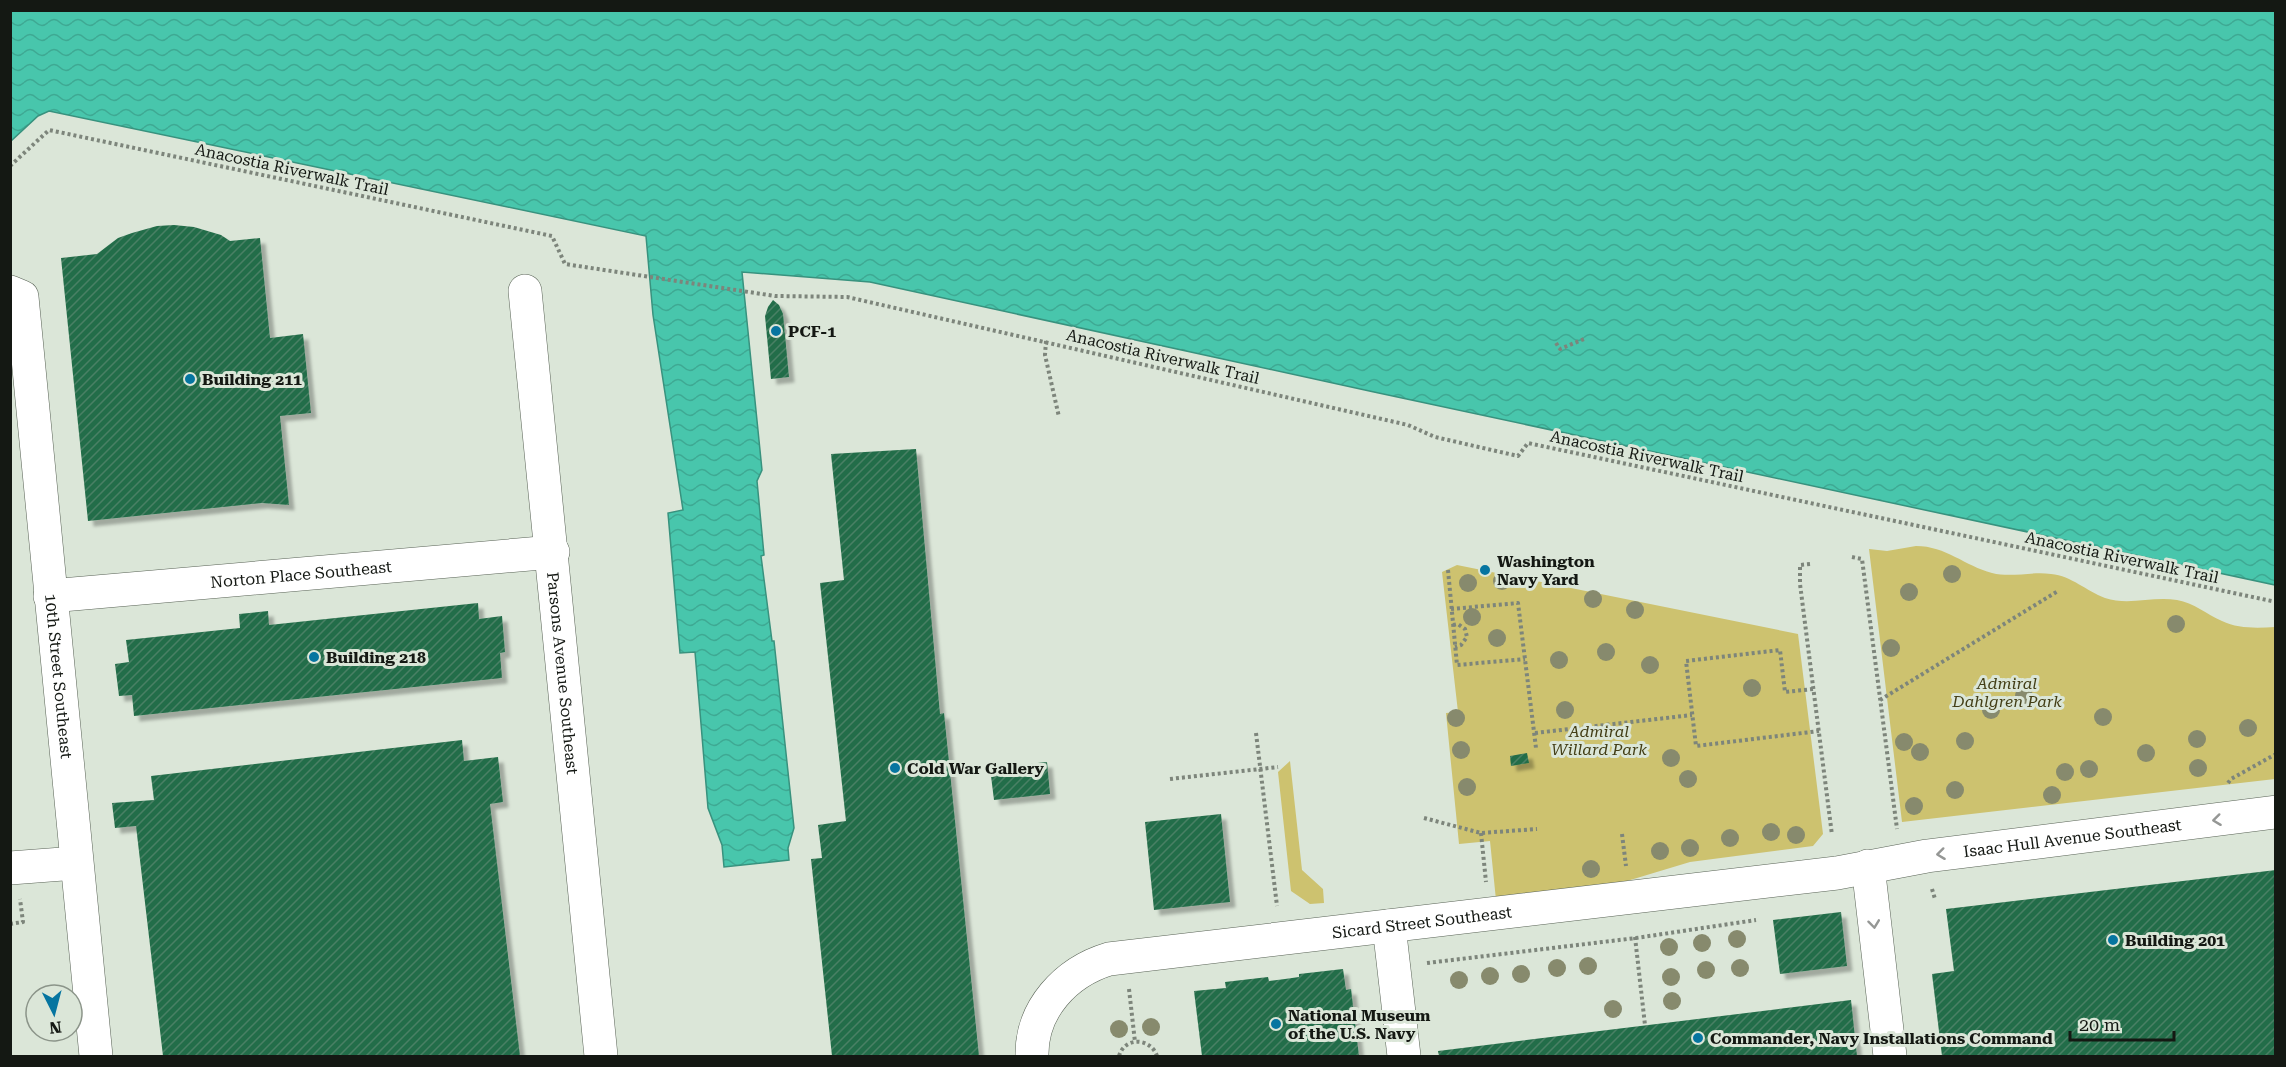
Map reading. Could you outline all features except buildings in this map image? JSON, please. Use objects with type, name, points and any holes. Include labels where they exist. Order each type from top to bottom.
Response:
[{"type":"street","name":"Parsons Avenue Southeast","points":[[525,291],[553,552],[601,1056]]},
{"type":"street","name":"10th Street Southeast","points":[[16,294],[50,596],[96,1056]]},
{"type":"street","name":"Norton Place Southeast","points":[[50,596],[553,552]]},
{"type":"street","name":"Isaac Hull Avenue Southeast","points":[[1868,866],[1927,855],[2276,812]]},
{"type":"street","points":[[10,868],[76,863]]},
{"type":"street","points":[[1868,866],[1890,1056]]},
{"type":"street","name":"Sicard Street Southeast","points":[[1032,1056],[1040,1018],[1050,998],[1070,978],[1095,963],[1109,959],[1837,873],[1868,866]]},
{"type":"street","points":[[1389,926],[1404,1056]]},
{"type":"path","name":"Anacostia Riverwalk Trail","points":[[10,166],[49,130],[552,236],[565,264],[775,296],[847,297],[1408,425],[1435,437],[1518,456],[1528,443],[2276,602]]},
{"type":"path","points":[[1556,343],[1560,349],[1584,339]]},
{"type":"path","points":[[1046,341],[1045,355],[1059,417]]},
{"type":"path","points":[[1852,557],[1862,559],[1897,830]]},
{"type":"path","points":[[1810,564],[1800,565],[1800,584],[1832,835]]},
{"type":"path","points":[[1448,570],[1457,665],[1525,659]]},
{"type":"path","points":[[1880,700],[2058,591]]},
{"type":"path","points":[[1451,609],[1518,603],[1536,748]]},
{"type":"path","points":[[1453,625],[1458,624],[1465,629],[1467,637],[1461,645],[1455,646]]},
{"type":"path","points":[[1813,689],[1785,692],[1780,650],[1686,661],[1696,747],[1819,731]]},
{"type":"path","points":[[1535,733],[1692,715]]},
{"type":"path","points":[[1256,733],[1277,910]]},
{"type":"path","points":[[2226,785],[2231,779],[2276,754]]},
{"type":"path","points":[[1170,779],[1278,767]]},
{"type":"path","points":[[1424,818],[1481,833],[1537,829]]},
{"type":"path","points":[[1622,834],[1626,869]]},
{"type":"path","points":[[1424,963],[1636,938],[1763,919]]},
{"type":"path","points":[[10,924],[23,922]]},
{"type":"path","points":[[1634,931],[1645,1025]]},
{"type":"path","points":[[1129,987],[1136,1042]]},
{"type":"path","points":[[1119,1056],[1124,1047],[1136,1042],[1148,1044],[1157,1056]]},
{"type":"green space","name":"Admiral Dahlgren Park","points":[[1916,546],[1937,549],[1992,573],[2059,575],[2105,598],[2123,601],[2177,600],[2228,624],[2255,628],[2275,627],[2275,779],[1902,822],[1869,549],[1887,551]]},
{"type":"green space","name":"Admiral Willard Park","points":[[1457,565],[1798,634],[1823,834],[1813,846],[1690,862],[1627,881],[1582,891],[1496,900],[1490,841],[1459,844],[1446,713],[1458,712],[1442,572]]},
{"type":"green space","points":[[1290,761],[1302,870],[1323,889],[1324,903],[1310,904],[1291,891],[1278,772]]},
{"type":"water","points":[[11,10],[2275,11],[2275,585],[870,282],[742,272],[762,470],[757,481],[764,555],[761,556],[772,641],[774,641],[794,828],[788,848],[789,860],[724,867],[722,845],[708,808],[695,652],[680,653],[668,513],[683,510],[653,315],[646,236],[49,111],[38,116],[11,141]]},
{"type":"place","name":"PCF-1","points":[[776,331]]},
{"type":"place","name":"Building 211","points":[[190,379]]},
{"type":"place","name":"Washington Navy Yard","points":[[1485,570]]},
{"type":"place","name":"Building 218","points":[[314,657]]},
{"type":"place","name":"Cold War Gallery","points":[[895,768]]},
{"type":"place","name":"Building 201","points":[[2113,940]]},
{"type":"place","name":"National Museum of the U.S. Navy","points":[[1276,1024]]},
{"type":"place","name":"Commander, Navy Installations Command","points":[[1698,1038]]}]
